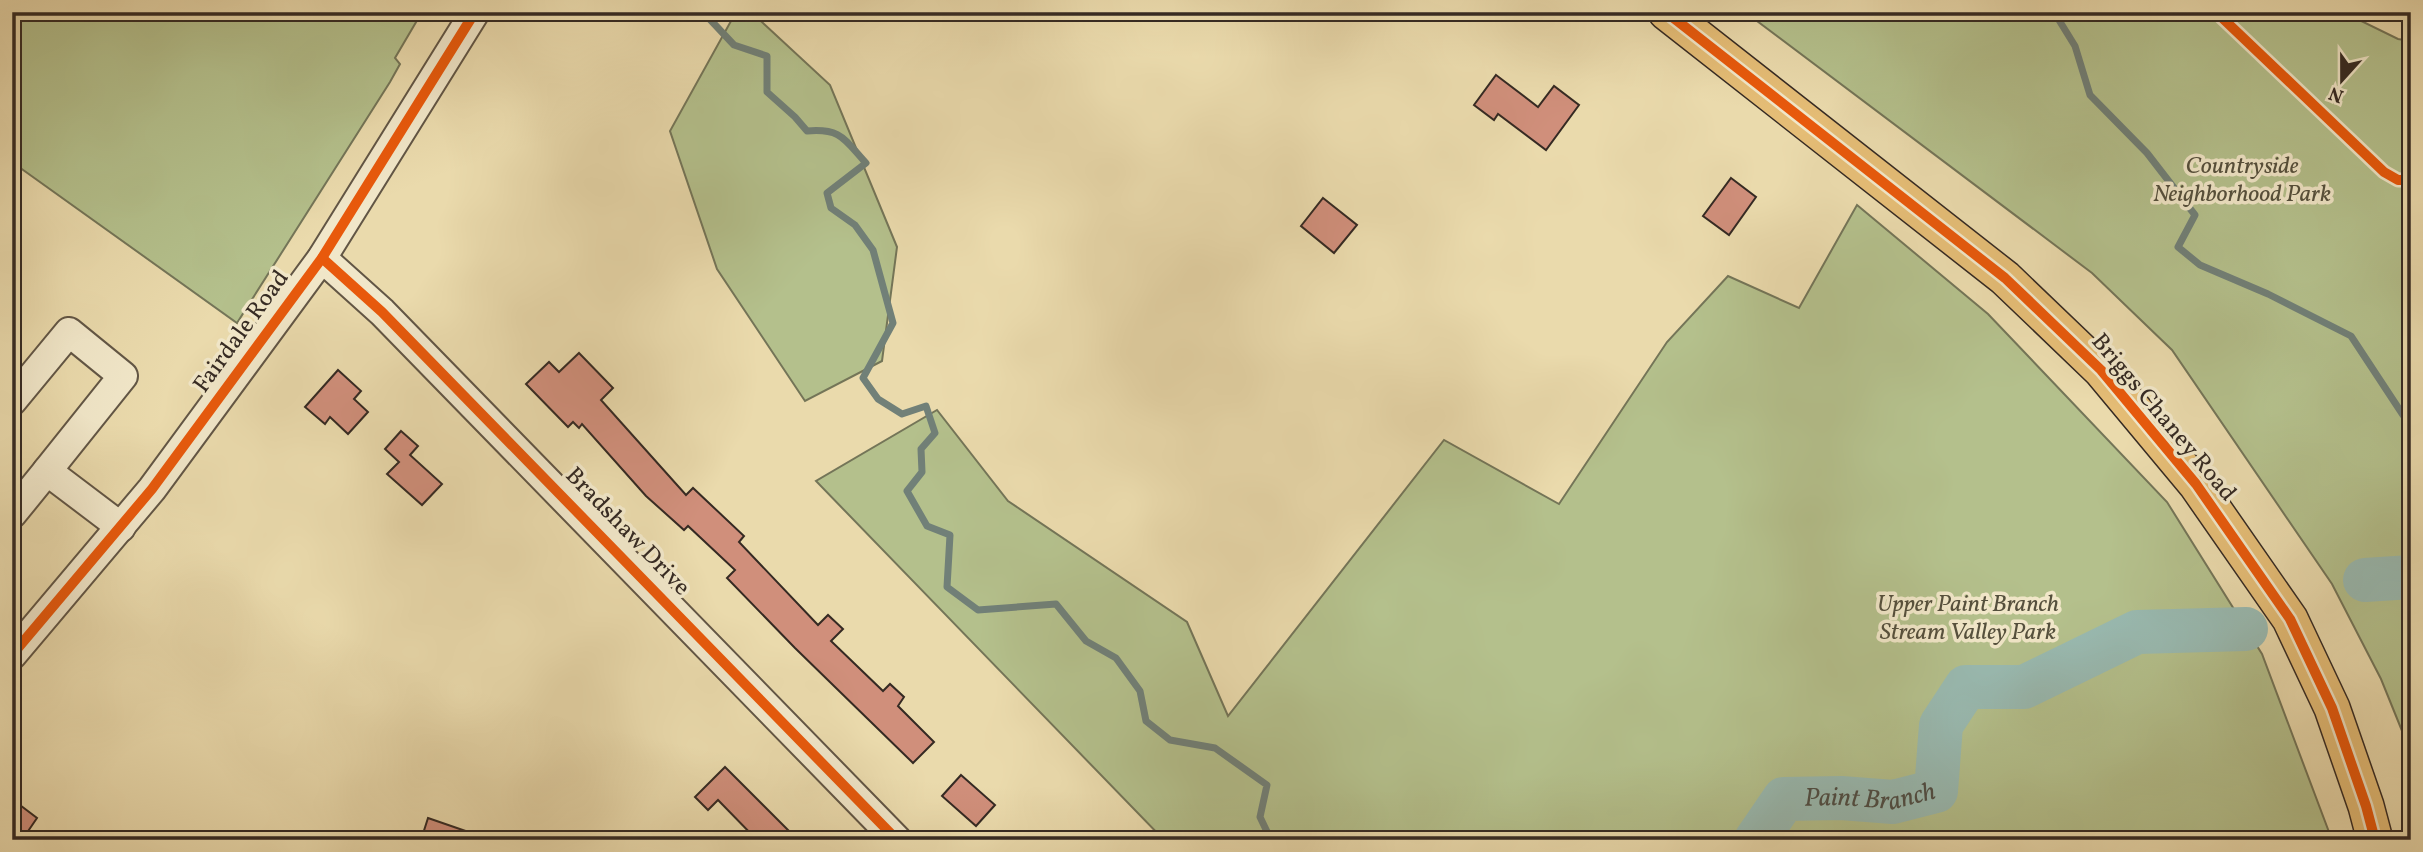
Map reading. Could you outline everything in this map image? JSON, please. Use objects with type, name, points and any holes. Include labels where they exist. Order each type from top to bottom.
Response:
[{"type":"main road","name":"Briggs Chaney Road","points":[[1666,12],[2005,278],[2101,370],[2196,484],[2290,619],[2332,708],[2375,840]]},
{"type":"street","name":"Fairdale Road","points":[[12,655],[152,489],[322,258],[475,12]]},
{"type":"street","name":"Bradshaw Drive","points":[[322,258],[383,312],[897,840]]},
{"type":"street","points":[[12,401],[69,332],[123,376],[12,514]]},
{"type":"street","points":[[47,471],[121,527]]},
{"type":"green space","points":[[12,12],[422,12],[395,58],[400,64],[390,82],[237,323],[12,162]]},
{"type":"green space","points":[[736,12],[751,12],[830,85],[897,247],[882,361],[805,401],[717,269],[670,131]]},
{"type":"green space","name":"Countryside Neighborhood Park","points":[[1745,12],[2343,12],[2398,39],[2411,41],[2411,753],[2381,679],[2332,584],[2172,350],[2092,273]]},
{"type":"green space","name":"Upper Paint Branch Stream Valley Park","points":[[1857,205],[1988,314],[2167,502],[2262,654],[2332,840],[1164,840],[816,481],[937,410],[1008,501],[1187,622],[1228,716],[1444,440],[1559,504],[1667,342],[1728,276],[1799,308]]},
{"type":"building","points":[[1496,75],[1538,107],[1554,86],[1579,105],[1546,150],[1498,114],[1494,120],[1474,105]]},
{"type":"building","points":[[1731,178],[1756,197],[1729,235],[1703,216]]},
{"type":"building","points":[[1323,198],[1357,225],[1334,253],[1301,226]]},
{"type":"building","points":[[579,353],[613,388],[601,400],[686,495],[693,488],[744,536],[739,542],[818,625],[828,615],[843,629],[831,641],[883,691],[890,684],[904,697],[898,706],[934,742],[913,763],[727,578],[735,570],[688,526],[684,530],[646,496],[582,424],[579,428],[573,422],[568,427],[526,384],[549,362],[559,372]]},
{"type":"building","points":[[338,370],[361,391],[354,399],[368,412],[348,434],[330,417],[325,424],[305,407]]},
{"type":"building","points":[[401,431],[418,446],[410,455],[442,484],[422,505],[387,474],[399,462],[385,449]]},
{"type":"building","points":[[725,767],[798,840],[757,840],[718,800],[708,810],[695,797]]},
{"type":"building","points":[[961,775],[995,805],[976,826],[942,796]]},
{"type":"building","points":[[12,799],[37,818],[22,840],[12,840]]},
{"type":"building","points":[[428,818],[483,837],[483,840],[421,840]]},
{"type":"waterway","points":[[703,12],[734,45],[767,56],[767,92],[807,131],[835,133],[866,163],[827,193],[831,208],[855,225],[873,250],[893,323],[863,378],[878,399],[902,414],[926,406],[935,433],[921,449],[922,472],[907,491],[927,526],[950,535],[947,587],[978,610],[1056,604],[1086,641],[1116,658],[1140,691],[1146,721],[1170,740],[1215,748],[1267,785],[1260,817],[1271,840]]},
{"type":"waterway","points":[[2054,12],[2075,46],[2090,95],[2147,153],[2195,215],[2178,247],[2200,265],[2268,294],[2351,336],[2403,415],[2411,419]]},
{"type":"waterway","name":"Paint Branch","points":[[2365,580],[2411,577]]},
{"type":"waterway","name":"Paint Branch","points":[[1756,840],[1784,799],[1841,798],[1893,802],[1936,791],[1941,725],[1966,687],[2024,687],[2137,632],[2246,629]]},
{"type":"cycle path","points":[[12,655],[152,489],[322,258],[475,12]]},
{"type":"cycle path","points":[[1666,12],[2005,278],[2101,370],[2196,484],[2290,619],[2332,708],[2375,840]]},
{"type":"cycle path","points":[[2216,12],[2384,172],[2398,180],[2411,180]]},
{"type":"cycle path","points":[[322,258],[382,312],[897,840]]}]
